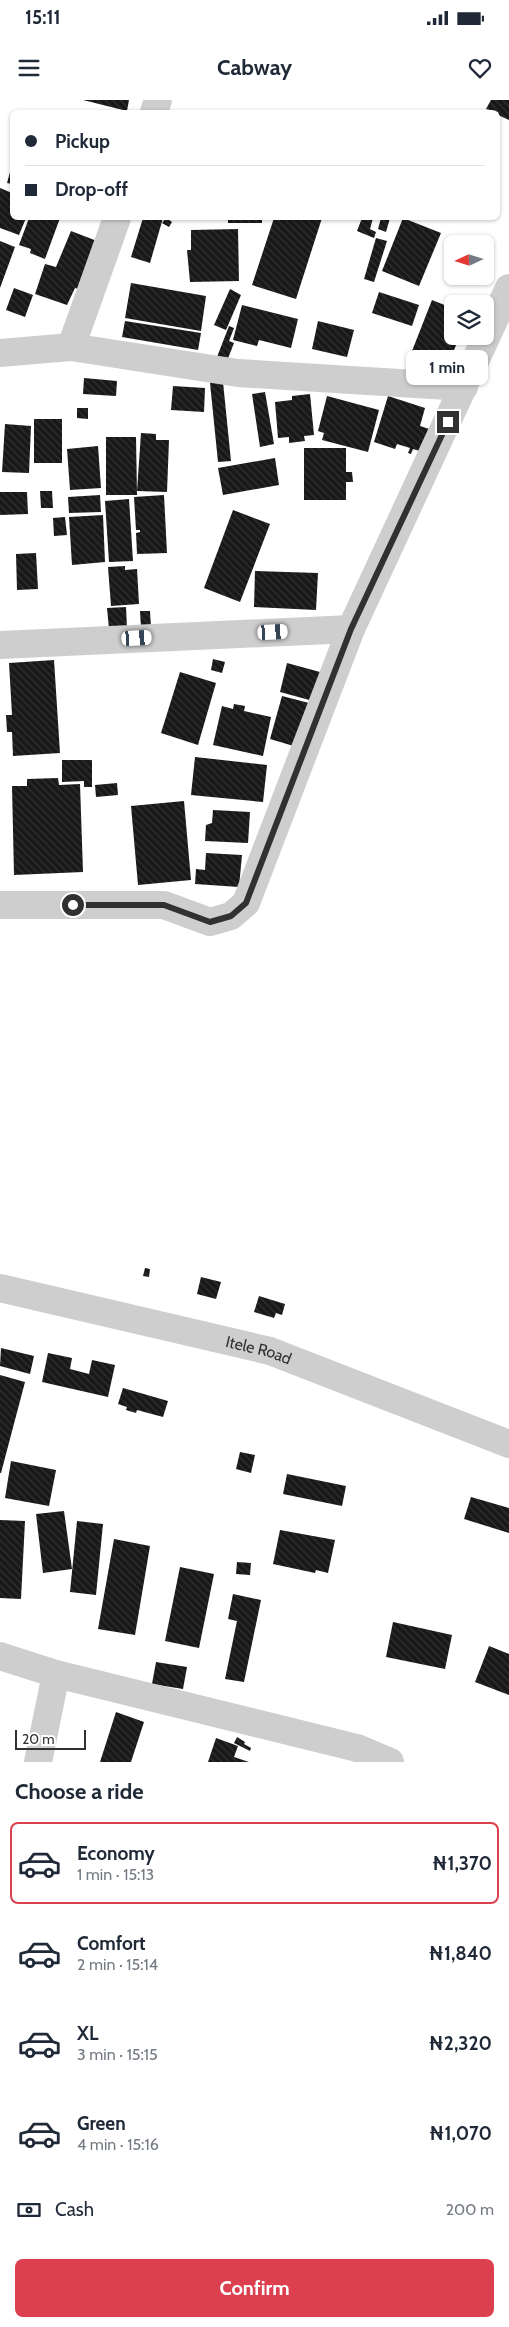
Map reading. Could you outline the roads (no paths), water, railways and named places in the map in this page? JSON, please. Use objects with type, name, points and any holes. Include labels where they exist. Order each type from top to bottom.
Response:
[{"type":"street","points":[[71,347],[116,220]]},
{"type":"street","points":[[0,905],[164,905],[210,922],[231,916],[246,903],[351,629],[509,288]]},
{"type":"street","points":[[0,354],[71,347],[238,373],[464,387]]},
{"type":"street","points":[[0,645],[351,629]]},
{"type":"street","name":"Itele Road","points":[[0,1288],[270,1351],[509,1444]]},
{"type":"street","points":[[0,1656],[56,1674],[357,1748],[390,1762]]},
{"type":"street","points":[[38,1762],[56,1674]]}]
